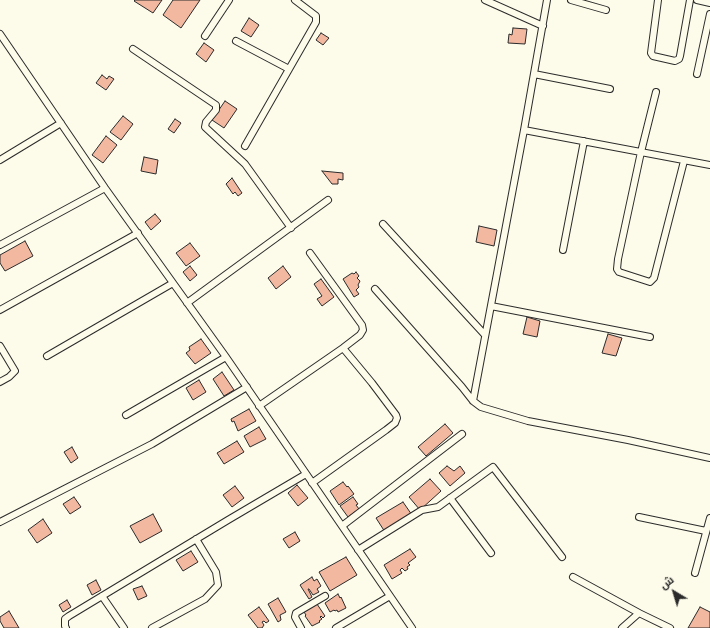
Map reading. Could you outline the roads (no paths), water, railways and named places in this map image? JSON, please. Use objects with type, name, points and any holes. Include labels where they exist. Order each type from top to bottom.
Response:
[{"type":"street","points":[[205,36],[229,0]]},
{"type":"street","points":[[245,146],[316,22],[316,16],[295,0]]},
{"type":"street","points":[[485,0],[543,26]]},
{"type":"street","points":[[473,401],[547,0]]},
{"type":"street","points":[[571,0],[606,10]]},
{"type":"street","points":[[658,0],[650,53],[652,56],[675,61],[679,59],[680,56],[690,0]]},
{"type":"street","points":[[697,0],[710,3]]},
{"type":"street","points":[[697,74],[710,14]]},
{"type":"street","points":[[0,34],[105,188],[247,387],[412,628]]},
{"type":"street","points":[[236,41],[289,69]]},
{"type":"street","points":[[133,49],[216,105],[216,110],[206,122],[206,127],[245,164],[291,228]]},
{"type":"street","points":[[534,74],[610,89]]},
{"type":"street","points":[[656,92],[641,152],[617,269],[619,272],[650,282],[654,278],[684,161]]},
{"type":"street","points":[[0,160],[61,123]]},
{"type":"street","points":[[524,130],[710,165]]},
{"type":"street","points":[[564,250],[584,141]]},
{"type":"street","points":[[0,245],[105,188]]},
{"type":"street","points":[[187,303],[328,200]]},
{"type":"street","points":[[383,224],[485,335]]},
{"type":"street","points":[[0,310],[138,233]]},
{"type":"street","points":[[259,406],[343,348],[363,330],[362,325],[310,253]]},
{"type":"street","points":[[47,356],[173,283]]},
{"type":"street","points":[[374,289],[473,401],[482,407],[528,421],[628,440],[710,458]]},
{"type":"street","points":[[491,306],[650,337]]},
{"type":"street","points":[[0,346],[15,371],[9,377],[0,382]]},
{"type":"street","points":[[312,483],[386,430],[395,423],[397,418],[372,383],[343,348]]},
{"type":"street","points":[[126,415],[226,357]]},
{"type":"street","points":[[0,522],[152,444],[247,387]]},
{"type":"street","points":[[342,526],[462,434]]},
{"type":"street","points":[[358,550],[422,510],[434,509],[438,507],[492,467],[562,557]]},
{"type":"street","points":[[66,628],[65,620],[68,616],[306,474]]},
{"type":"street","points":[[450,498],[491,553]]},
{"type":"street","points":[[639,517],[706,531]]},
{"type":"street","points":[[695,573],[710,518]]},
{"type":"street","points":[[152,628],[205,599],[218,585],[216,572],[196,539]]},
{"type":"street","points":[[573,577],[670,628]]},
{"type":"street","points":[[102,596],[124,628]]},
{"type":"street","points":[[301,628],[295,617],[296,613],[325,596]]},
{"type":"street","points":[[336,628],[390,596]]},
{"type":"street","points":[[622,628],[639,613]]}]
